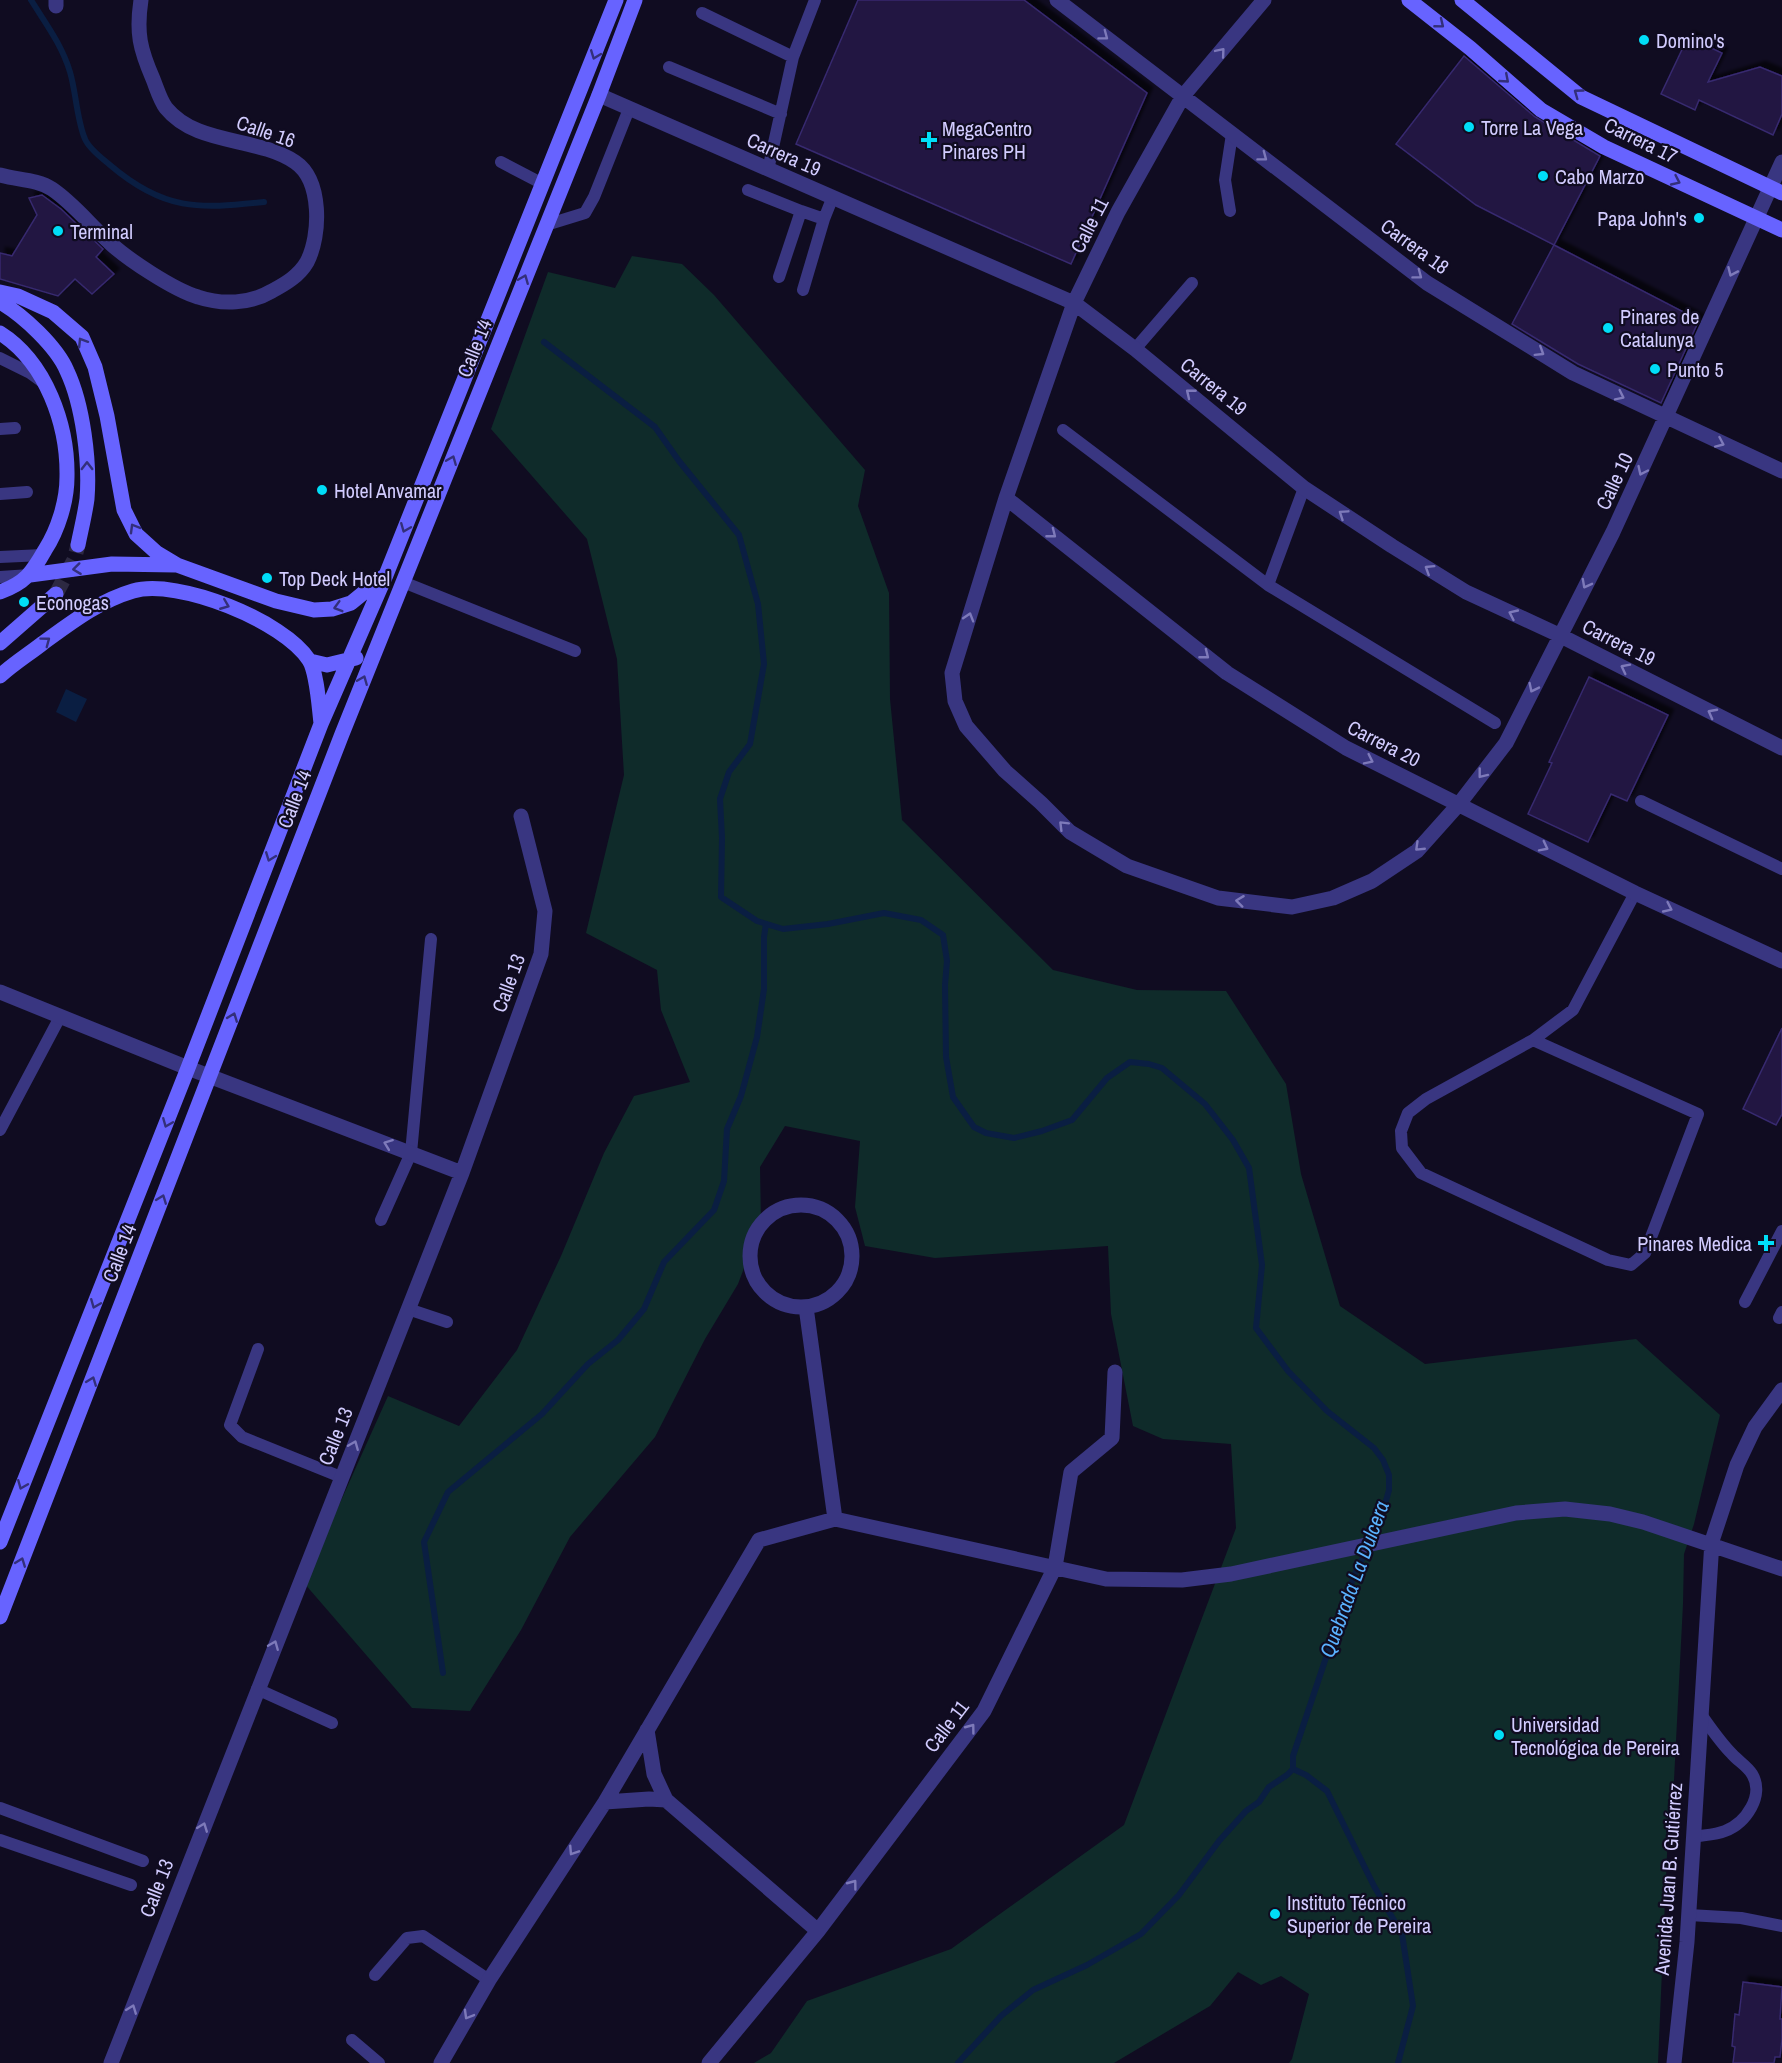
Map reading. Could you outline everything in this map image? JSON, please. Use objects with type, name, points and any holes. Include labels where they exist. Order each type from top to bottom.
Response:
[{"type":"main road","name":"Calle 14","points":[[0,1542],[188,1068],[321,724],[386,575],[616,0]]},
{"type":"main road","name":"Calle 14","points":[[0,1617],[376,650],[635,0]]},
{"type":"main road","name":"Carrera 17","points":[[1409,0],[1470,48],[1541,110],[1604,147],[1782,230]]},
{"type":"main road","name":"Carrera 17","points":[[1462,0],[1581,97],[1776,191]]},
{"type":"main road","points":[[0,292],[18,296],[53,312],[81,337],[95,367],[124,510],[136,534],[157,553],[177,565],[276,601],[314,610],[332,609],[351,603],[386,575]]},
{"type":"main road","points":[[0,302],[12,309],[50,346],[67,369],[76,394],[87,456],[87,500],[78,544]]},
{"type":"main road","points":[[0,333],[31,360],[45,385],[61,427],[68,478],[53,538],[43,555],[30,575],[18,585],[0,592]]},
{"type":"main road","points":[[30,575],[112,564],[177,565]]},
{"type":"main road","points":[[0,676],[78,617],[106,600],[136,590],[161,588],[216,601],[263,621],[286,637],[310,661],[327,665],[349,661],[376,650]]},
{"type":"main road","points":[[0,643],[56,594]]},
{"type":"main road","points":[[310,661],[321,724]]},
{"type":"street","name":"Calle 16","points":[[0,175],[36,182],[51,188],[110,244],[151,272],[197,297],[236,302],[258,298],[293,279],[306,262],[315,230],[316,201],[311,179],[304,169],[284,156],[192,128],[176,118],[165,107],[142,54],[139,26],[141,0]]},
{"type":"street","name":"Carrera 18","points":[[1057,0],[1427,283],[1573,373],[1782,471]]},
{"type":"street","name":"Calle 11","points":[[1264,0],[1183,96],[1118,212],[1074,303],[1006,498],[952,673],[955,701],[966,726],[1005,771],[1071,832],[1127,866],[1218,898],[1292,907],[1334,898],[1372,881],[1417,851],[1459,804]]},
{"type":"street","name":"Carrera 19","points":[[599,95],[832,199],[1074,303],[1135,349],[1304,488],[1392,546],[1466,592],[1559,635],[1782,748]]},
{"type":"street","name":"Calle 10","points":[[1459,804],[1506,743],[1613,532],[1756,219],[1776,191],[1782,162]]},
{"type":"street","name":"Carrera 20","points":[[1006,498],[1227,672],[1346,748],[1635,893],[1782,962]]},
{"type":"street","name":"Calle 13","points":[[111,2063],[462,1173],[541,954],[545,911],[521,816]]},
{"type":"street","points":[[0,992],[188,1068],[462,1173]]},
{"type":"street","points":[[800,1204],[818,1207],[833,1215],[845,1228],[852,1244],[853,1262],[848,1278],[838,1293],[824,1303],[806,1307],[790,1306],[768,1295],[753,1275],[749,1259],[751,1242],[763,1221],[784,1207],[800,1204]]},
{"type":"street","points":[[806,1307],[835,1519]]},
{"type":"street","name":"Calle 11","points":[[709,2063],[818,1931],[984,1711],[1055,1567],[1071,1472],[1112,1438],[1115,1372]]},
{"type":"street","name":"Avenida Juan B. Gutiérrez","points":[[1674,2063],[1689,1915],[1712,1541],[1737,1465],[1755,1427],[1782,1390]]},
{"type":"street","points":[[441,2063],[489,1980],[605,1802],[759,1540],[835,1519],[1106,1579],[1182,1580],[1231,1574],[1516,1512],[1565,1509],[1610,1514],[1643,1522],[1782,1569]]},
{"type":"street","points":[[647,1730],[654,1774],[666,1800],[818,1931]]},
{"type":"street","points":[[605,1802],[649,1798],[666,1800]]},
{"type":"lane","points":[[768,170],[793,57],[815,0]]},
{"type":"lane","points":[[702,13],[793,57]]},
{"type":"lane","points":[[669,68],[781,114]]},
{"type":"lane","points":[[546,225],[585,213],[594,197],[629,109]]},
{"type":"lane","points":[[1230,211],[1225,180],[1232,134]]},
{"type":"lane","points":[[501,162],[543,184]]},
{"type":"lane","points":[[748,190],[824,219]]},
{"type":"lane","points":[[803,290],[832,199]]},
{"type":"lane","points":[[779,277],[801,211]]},
{"type":"lane","points":[[1135,349],[1192,283]]},
{"type":"lane","points":[[0,358],[30,373],[45,385]]},
{"type":"lane","points":[[0,429],[15,428]]},
{"type":"lane","points":[[1063,430],[1268,585],[1495,723]]},
{"type":"lane","points":[[1268,585],[1304,488]]},
{"type":"lane","points":[[0,494],[27,492]]},
{"type":"lane","points":[[0,557],[43,555]]},
{"type":"lane","points":[[0,577],[30,575]]},
{"type":"lane","points":[[403,582],[575,651]]},
{"type":"lane","points":[[1641,801],[1782,869]]},
{"type":"lane","points":[[1533,1040],[1698,1114],[1645,1252],[1631,1265],[1608,1260],[1421,1173],[1402,1148],[1401,1131],[1408,1113],[1426,1099],[1533,1040],[1574,1010],[1635,893]]},
{"type":"lane","points":[[381,1220],[411,1153],[431,939]]},
{"type":"lane","points":[[0,1130],[60,1017]]},
{"type":"lane","points":[[1745,1302],[1782,1231]]},
{"type":"lane","points":[[408,1309],[447,1322]]},
{"type":"lane","points":[[258,1348],[230,1425],[242,1437],[341,1477]]},
{"type":"lane","points":[[257,1689],[332,1724]]},
{"type":"lane","points":[[1693,1837],[1725,1831],[1735,1826],[1751,1809],[1756,1797],[1756,1787],[1751,1772],[1731,1754],[1700,1713]]},
{"type":"lane","points":[[0,1808],[142,1861]]},
{"type":"lane","points":[[0,1840],[131,1885]]},
{"type":"lane","points":[[1689,1915],[1750,1919],[1782,1926]]},
{"type":"lane","points":[[375,1976],[407,1938],[423,1936],[489,1980]]},
{"type":"lane","points":[[352,2040],[379,2063]]},
{"type":"green space","points":[[632,256],[682,264],[714,295],[865,470],[858,506],[889,593],[890,699],[902,820],[1053,970],[1137,990],[1226,991],[1286,1084],[1301,1174],[1340,1306],[1425,1364],[1636,1339],[1720,1415],[1694,1524],[1684,1554],[1674,1780],[1668,1831],[1658,2063],[1289,2063],[1309,1994],[1281,1976],[1261,1985],[1238,1972],[1210,2006],[1114,2063],[754,2063],[771,2053],[807,2001],[951,1949],[1124,1825],[1236,1528],[1231,1444],[1163,1439],[1133,1426],[1111,1314],[1108,1246],[935,1258],[865,1246],[855,1207],[860,1141],[785,1126],[760,1167],[761,1223],[738,1284],[705,1339],[655,1437],[570,1537],[521,1630],[470,1711],[412,1708],[304,1583],[388,1396],[459,1426],[517,1350],[561,1256],[604,1153],[634,1096],[690,1082],[661,1010],[657,970],[586,933],[624,775],[617,659],[587,539],[491,429],[548,272],[615,288]]},
{"type":"water","points":[[66,689],[87,699],[76,722],[56,712]]},
{"type":"building","points":[[858,0],[1024,0],[1147,93],[1071,264],[796,144]]},
{"type":"building","points":[[1688,37],[1722,53],[1708,82],[1760,67],[1782,76],[1782,114],[1773,135],[1699,100],[1695,110],[1661,94]]},
{"type":"building","points":[[1464,56],[1535,117],[1600,156],[1554,245],[1476,205],[1396,144]]},
{"type":"building","name":"Terminal","points":[[42,195],[61,209],[103,249],[96,257],[114,274],[92,294],[75,279],[58,296],[0,279],[0,253],[12,256],[37,215],[29,198]]},
{"type":"building","name":"Pinares de Catalunya","points":[[1554,245],[1699,320],[1661,403],[1578,364],[1512,324]]},
{"type":"building","points":[[1589,677],[1668,715],[1627,801],[1611,794],[1588,842],[1528,814],[1552,763],[1549,762]]},
{"type":"building","points":[[1782,1028],[1782,1114],[1776,1125],[1743,1109]]},
{"type":"building","points":[[1743,1982],[1782,1987],[1780,2019],[1782,2019],[1782,2039],[1780,2057],[1775,2057],[1774,2063],[1733,2063],[1735,2014],[1739,2015]]},
{"type":"waterway","name":"Quebrada La Dulcera","points":[[31,0],[67,62],[82,132],[87,143],[100,157],[129,180],[165,199],[182,203],[220,206],[264,202]]},
{"type":"waterway","name":"Quebrada La Dulcera","points":[[544,342],[655,427],[679,461],[739,535],[758,604],[764,664],[750,744],[729,772],[720,799],[721,897],[757,921],[783,929],[828,924],[884,913],[921,920],[943,935],[947,961],[946,1057],[953,1097],[974,1127],[986,1133],[1014,1138],[1072,1120],[1107,1078],[1130,1062],[1162,1068],[1205,1104],[1233,1140],[1249,1168],[1262,1265],[1256,1328],[1288,1371],[1327,1411],[1374,1448],[1383,1460],[1389,1475],[1389,1490],[1382,1515],[1376,1525],[1372,1543],[1358,1566],[1348,1592],[1293,1756],[1293,1769],[1269,1787],[1259,1802],[1246,1811],[1219,1841],[1179,1895],[1141,1934],[1087,1965],[1033,1990],[1001,2016],[958,2063]]},
{"type":"waterway","points":[[443,1673],[424,1542],[448,1492],[542,1414],[588,1364],[618,1340],[644,1309],[664,1262],[714,1210],[724,1181],[727,1129],[741,1096],[757,1037],[764,989],[766,924]]},
{"type":"waterway","points":[[1293,1769],[1306,1775],[1327,1791],[1374,1886],[1402,1934],[1413,2006],[1398,2063]]},
{"type":"tunnel","points":[[56,594],[74,560],[78,545]]},
{"type":"place","name":"Domino's","points":[[1644,40]]},
{"type":"place","name":"Torre La Vega","points":[[1469,127]]},
{"type":"place","name":"MegaCentro Pinares PH","points":[[929,140]]},
{"type":"place","name":"Cabo Marzo","points":[[1543,176]]},
{"type":"place","name":"Papa John's","points":[[1699,218]]},
{"type":"place","name":"Terminal","points":[[58,231]]},
{"type":"place","name":"Pinares de Catalunya","points":[[1608,328]]},
{"type":"place","name":"Punto 5","points":[[1655,369]]},
{"type":"place","name":"Hotel Anvamar","points":[[322,490]]},
{"type":"place","name":"Top Deck Hotel","points":[[267,578]]},
{"type":"place","name":"Econogas","points":[[24,602]]},
{"type":"place","name":"Pinares Medica","points":[[1766,1243]]},
{"type":"place","name":"Universidad Tecnológica de Pereira","points":[[1499,1735]]},
{"type":"place","name":"Instituto Técnico Superior de Pereira","points":[[1275,1914]]}]
